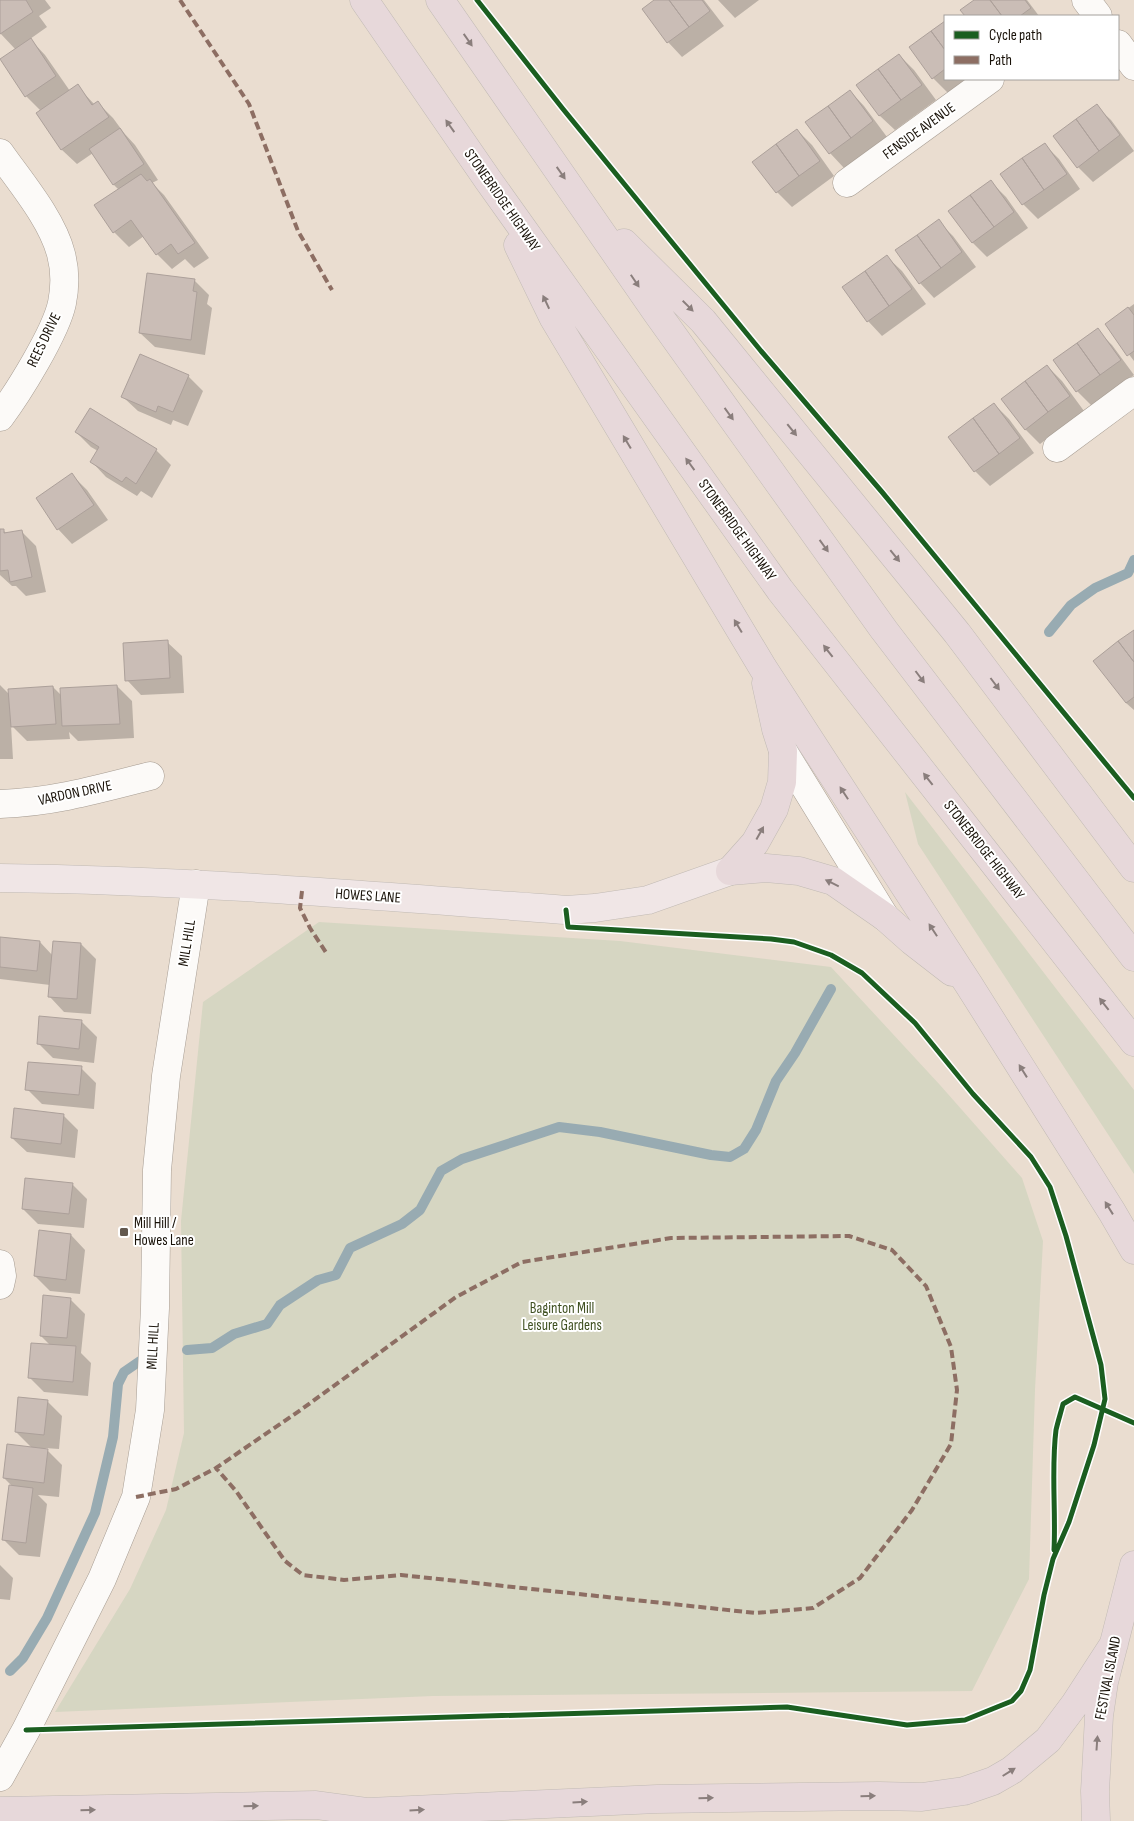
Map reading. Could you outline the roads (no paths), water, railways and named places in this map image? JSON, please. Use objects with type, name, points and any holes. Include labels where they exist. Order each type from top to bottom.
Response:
[{"type":"highway","name":"STONEBRIDGE HIGHWAY","points":[[364,0],[488,180],[780,590],[1134,1042]]},
{"type":"highway","points":[[440,0],[657,313],[884,630],[1134,957]]},
{"type":"highway","points":[[488,180],[553,317],[762,668],[969,985],[1134,1250]]},
{"type":"highway","points":[[578,198],[703,321],[957,632],[1134,868]]},
{"type":"highway","points":[[730,871],[755,843],[774,809],[782,782],[783,751],[762,668]]},
{"type":"highway","points":[[730,871],[766,868],[799,871],[833,881],[885,917],[912,941],[969,985]]},
{"type":"highway","name":"FESTIVAL ISLAND","points":[[1096,1821],[1095,1792],[1099,1716],[1104,1682],[1134,1566]]},
{"type":"highway","points":[[327,1821],[368,1812],[657,1799],[922,1797],[964,1791],[993,1781],[1012,1770],[1048,1740],[1075,1704],[1114,1644]]},
{"type":"highway","points":[[0,1811],[316,1805],[368,1812]]},
{"type":"main road","name":"HOWES LANE","points":[[0,878],[84,879],[196,884],[566,910],[595,908],[648,900],[730,871]]},
{"type":"street","points":[[1119,45],[1134,66]]},
{"type":"street","name":"FENSIDE AVENUE","points":[[847,183],[989,80]]},
{"type":"street","name":"REES DRIVE","points":[[0,153],[52,230],[61,254],[64,280],[62,304],[53,328],[10,404],[0,417]]},
{"type":"street","points":[[1057,448],[1134,391]]},
{"type":"street","points":[[783,751],[885,917]]},
{"type":"street","name":"VARDON DRIVE","points":[[0,804],[33,803],[76,795],[150,776]]},
{"type":"street","name":"MILL HILL","points":[[0,1777],[26,1730],[102,1579],[136,1497],[150,1410],[155,1308],[157,1170],[166,1076],[196,884]]},
{"type":"street","points":[[0,1264],[2,1276],[0,1285]]},
{"type":"waterway","points":[[1049,632],[1071,605],[1095,588],[1128,573],[1134,560]]},
{"type":"waterway","points":[[187,1350],[212,1348],[234,1334],[267,1324],[280,1305],[318,1280],[336,1275],[350,1248],[402,1224],[420,1210],[441,1171],[462,1159],[559,1127],[600,1132],[711,1155],[730,1157],[744,1149],[756,1130],[776,1081],[795,1053],[831,989]]},
{"type":"waterway","points":[[10,1671],[23,1658],[47,1618],[95,1513],[113,1437],[118,1384],[124,1372],[140,1361]]},
{"type":"place","name":"Mill Hill / Howes Lane","points":[[124,1232]]},
{"type":"park label","name":"Baginton Mill Leisure Gardens","points":[[562,1316]]}]
